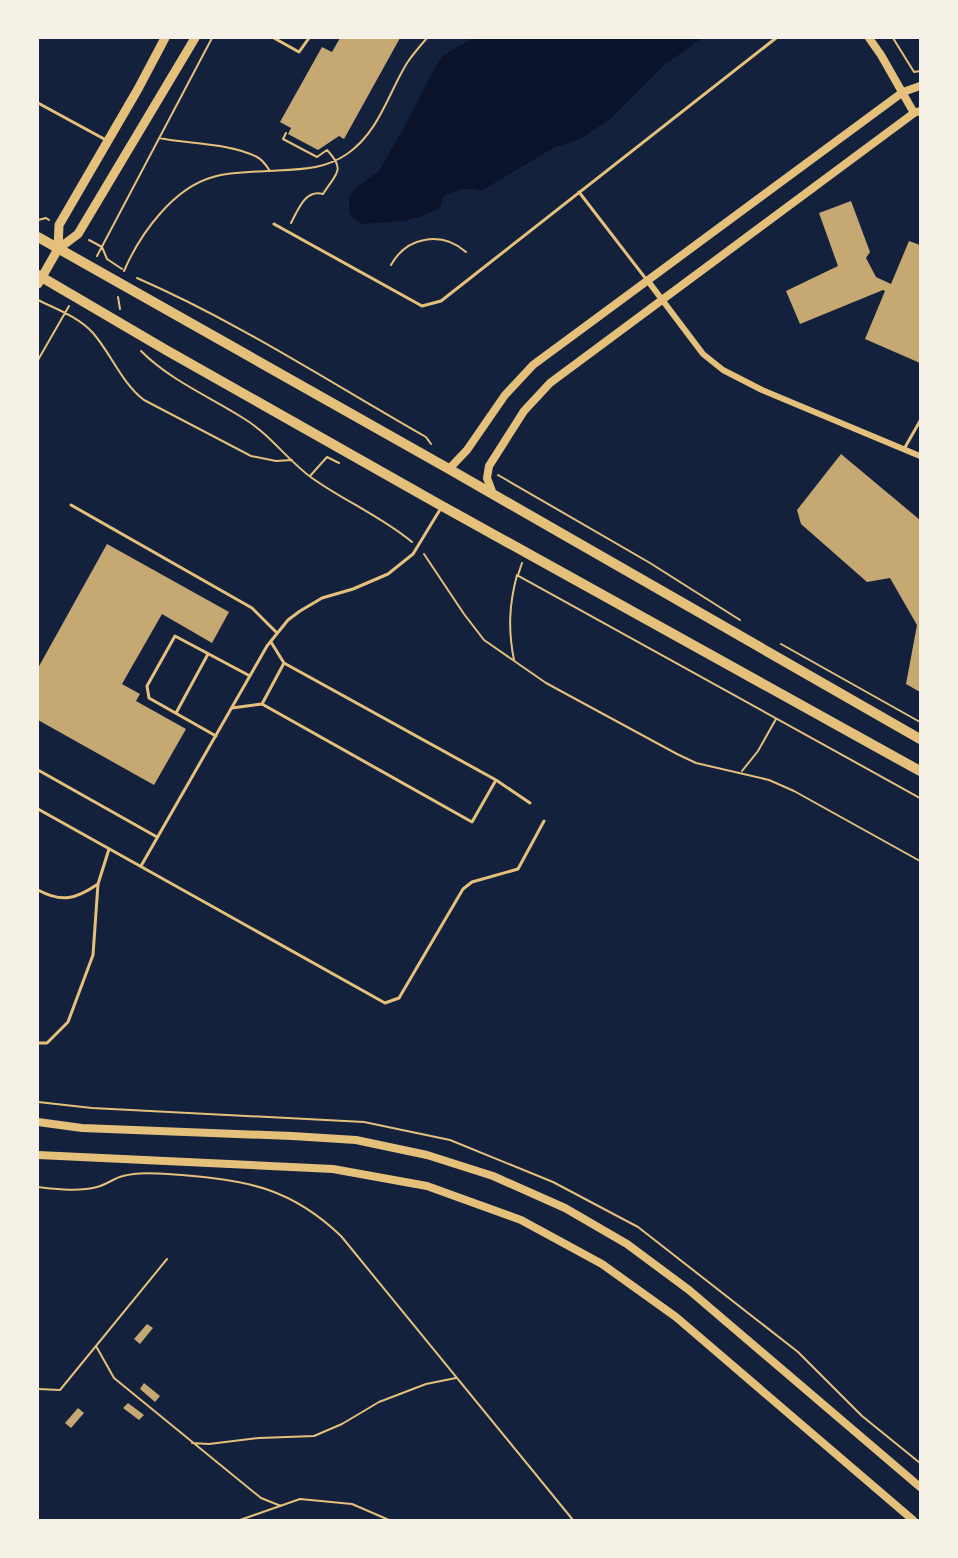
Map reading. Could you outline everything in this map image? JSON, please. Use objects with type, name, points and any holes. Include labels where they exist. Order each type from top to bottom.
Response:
[{"type":"main road","points":[[58,249],[59,225],[165,38]]},
{"type":"main road","points":[[195,38],[78,234],[58,249],[39,279],[442,506],[921,771]]},
{"type":"main road","points":[[38,237],[921,739]]},
{"type":"street","points":[[492,494],[487,478],[489,466],[524,411],[550,383],[918,115],[869,38]]},
{"type":"street","points":[[449,469],[467,450],[505,395],[533,365],[903,92],[921,86]]},
{"type":"street","points":[[648,281],[703,354],[723,370],[762,390],[921,456]]},
{"type":"street","points":[[38,1122],[82,1128],[356,1140],[427,1155],[494,1176],[565,1208],[627,1244],[689,1290],[921,1486]]},
{"type":"street","points":[[38,1155],[333,1169],[427,1186],[520,1220],[602,1264],[676,1317],[914,1521]]},
{"type":"lane","points":[[274,38],[299,52],[309,38]]},
{"type":"lane","points":[[274,224],[422,306],[441,301],[776,38]]},
{"type":"lane","points":[[38,103],[108,141]]},
{"type":"lane","points":[[579,192],[648,281]]},
{"type":"lane","points":[[904,449],[921,421]]},
{"type":"lane","points":[[70,505],[252,608],[278,633]]},
{"type":"lane","points":[[141,866],[250,676],[288,620],[322,598],[353,589],[388,574],[413,554],[442,506]]},
{"type":"lane","points":[[216,735],[149,698],[147,686],[175,636],[250,676]]},
{"type":"lane","points":[[271,642],[284,663],[496,780],[530,803]]},
{"type":"lane","points":[[176,713],[208,654]]},
{"type":"lane","points":[[262,704],[284,663]]},
{"type":"lane","points":[[231,708],[262,704],[472,822],[496,780]]},
{"type":"lane","points":[[38,770],[158,837]]},
{"type":"lane","points":[[38,809],[385,1003],[399,998],[464,889],[472,882],[518,869],[544,821]]},
{"type":"lane","points":[[38,1043],[47,1042],[68,1022],[93,955],[98,884],[109,849]]},
{"type":"lane","points":[[38,890],[51,897],[70,898],[84,894],[98,884]]},
{"type":"path","points":[[91,268],[212,38]]},
{"type":"path","points":[[143,238],[161,211],[172,200],[212,177],[315,168],[336,160],[360,144],[373,128],[407,63],[427,38]]},
{"type":"path","points":[[893,38],[914,72],[921,71]]},
{"type":"path","points":[[286,133],[283,139],[317,157],[327,150]]},
{"type":"path","points":[[159,138],[221,147],[249,154],[263,161],[270,171]]},
{"type":"path","points":[[286,231],[303,201],[313,194],[323,194],[335,179],[338,169],[336,160],[327,150],[321,148]]},
{"type":"path","points":[[38,220],[46,218]]},
{"type":"path","points":[[391,265],[403,249],[433,239],[444,239],[456,244],[466,252]]},
{"type":"path","points":[[102,248],[107,259],[122,269]]},
{"type":"path","points":[[133,276],[165,289],[224,321],[426,437],[434,447]]},
{"type":"path","points":[[38,360],[74,297]]},
{"type":"path","points":[[38,300],[83,323],[94,334],[132,391],[144,400],[251,456],[276,461],[292,460]]},
{"type":"path","points":[[151,361],[261,430],[310,476],[377,516],[418,547],[434,566],[464,614],[484,640],[546,683],[696,763],[770,780],[794,791],[921,861]]},
{"type":"path","points":[[310,476],[327,457]]},
{"type":"path","points":[[488,470],[650,563],[743,622]]},
{"type":"path","points":[[514,662],[509,619],[518,575],[921,798]]},
{"type":"path","points":[[781,644],[921,722]]},
{"type":"path","points":[[741,772],[758,751],[776,719]]},
{"type":"path","points":[[38,1187],[74,1189],[97,1187],[123,1176],[162,1173],[212,1177],[265,1188],[307,1208],[325,1220],[341,1236],[573,1521]]},
{"type":"path","points":[[38,1389],[60,1390],[167,1259]]},
{"type":"path","points":[[96,1346],[114,1378],[261,1498],[281,1506]]},
{"type":"path","points":[[192,1443],[208,1444],[259,1438],[314,1436],[342,1424],[379,1402],[426,1384],[456,1378]]},
{"type":"path","points":[[240,1521],[300,1499],[352,1504],[389,1521]]},
{"type":"water","points":[[473,38],[702,38],[662,67],[609,120],[578,140],[555,147],[481,191],[466,189],[452,192],[443,197],[440,208],[404,221],[362,224],[351,217],[349,198],[355,188],[379,171],[435,67],[444,55]]},
{"type":"building","points":[[340,38],[400,38],[344,139],[339,136],[318,150],[288,134],[291,128],[280,122],[322,47],[332,52]]},
{"type":"building","points":[[851,201],[870,252],[866,258],[876,277],[891,284],[909,241],[920,245],[920,363],[865,339],[885,291],[883,290],[800,324],[786,291],[838,266],[819,213]]},
{"type":"building","points":[[841,454],[920,520],[920,692],[906,684],[917,625],[890,578],[867,582],[801,524],[797,510]]},
{"type":"building","points":[[107,544],[229,612],[212,643],[162,614],[122,684],[140,694],[136,701],[186,729],[154,785],[38,720],[38,668]]},
{"type":"building","points":[[147,1324],[153,1328],[140,1344],[134,1339]]},
{"type":"building","points":[[144,1383],[160,1396],[155,1402],[140,1389]]},
{"type":"building","points":[[128,1403],[144,1415],[139,1420],[123,1408]]},
{"type":"building","points":[[78,1408],[84,1413],[71,1428],[65,1423]]}]
